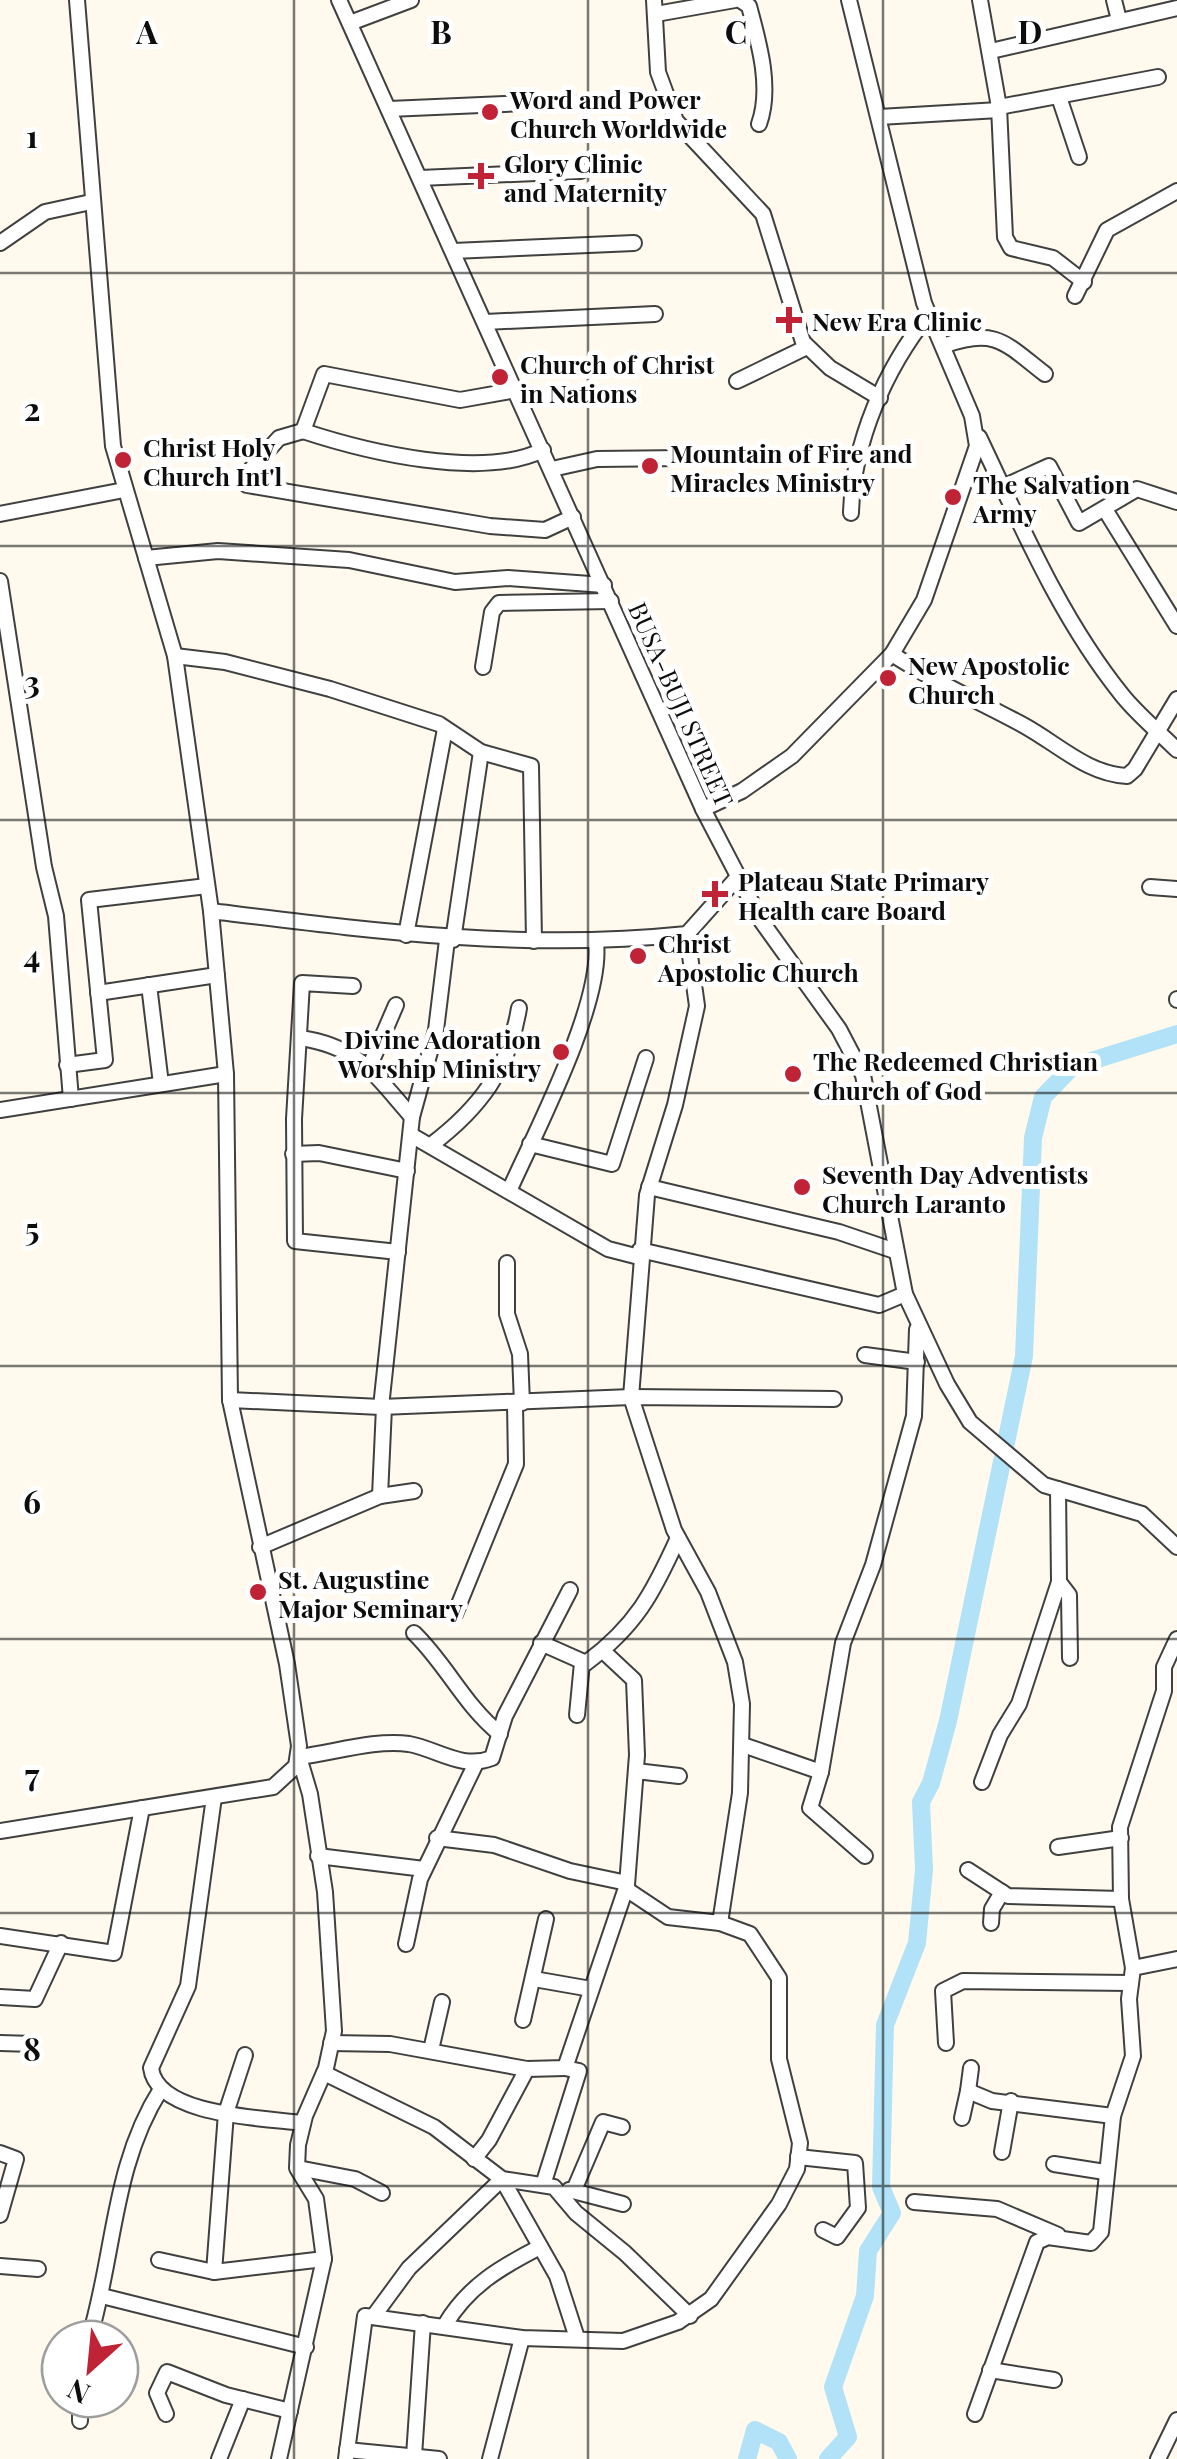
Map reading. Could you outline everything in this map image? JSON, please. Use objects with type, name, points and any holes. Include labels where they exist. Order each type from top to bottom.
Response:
[{"type":"street","points":[[77,0],[113,446],[175,656],[211,911],[226,1074],[230,1400],[288,1664],[299,1756],[310,1794],[331,1982],[331,2043],[303,2124],[297,2168],[316,2199],[324,2259],[279,2459]]},
{"type":"street","name":"BUSA-BUJI STREET","points":[[339,0],[703,809],[737,878],[839,1029],[863,1075],[879,1139],[905,1294],[918,1323],[970,1422],[1034,1476],[1058,1489]]},
{"type":"street","points":[[350,24],[410,0]]},
{"type":"street","points":[[759,124],[765,97],[749,6],[738,0],[655,7],[654,48],[665,100],[688,138],[763,214],[794,326],[806,347],[830,368],[880,398]]},
{"type":"street","points":[[850,0],[929,314],[946,345],[977,432],[1073,622],[1121,694],[1177,750]]},
{"type":"street","points":[[980,0],[999,108],[1008,243],[1015,250],[1052,258],[1084,282]]},
{"type":"street","points":[[1114,0],[1119,20]]},
{"type":"street","points":[[991,51],[1177,8]]},
{"type":"street","points":[[879,117],[999,108],[1158,76]]},
{"type":"street","points":[[1059,98],[1078,157]]},
{"type":"street","points":[[388,109],[570,100]]},
{"type":"street","points":[[420,178],[581,171]]},
{"type":"street","points":[[1075,296],[1107,230],[1177,190]]},
{"type":"street","points":[[0,243],[45,212],[91,202]]},
{"type":"street","points":[[453,251],[634,243]]},
{"type":"street","points":[[485,322],[655,314]]},
{"type":"street","points":[[852,512],[855,466],[880,398],[902,351],[929,314]]},
{"type":"street","points":[[946,345],[974,334],[996,337],[1046,374]]},
{"type":"street","points":[[737,381],[806,347]]},
{"type":"street","points":[[303,431],[324,374],[460,400],[516,390]]},
{"type":"street","points":[[543,450],[520,462],[465,463],[337,442],[303,431],[279,438],[244,477],[246,485],[490,526],[546,530],[574,517]]},
{"type":"street","points":[[703,809],[742,791],[801,748],[892,654],[924,600],[976,454],[977,432]]},
{"type":"street","points":[[552,469],[598,459],[684,458]]},
{"type":"street","points":[[1003,486],[1048,466],[1079,523],[1138,488],[1177,502]]},
{"type":"street","points":[[0,514],[124,490]]},
{"type":"street","points":[[1106,510],[1177,626]]},
{"type":"street","points":[[146,558],[218,551],[349,560],[455,582],[508,578],[604,585]]},
{"type":"street","points":[[0,581],[44,867],[56,916],[70,1099]]},
{"type":"street","points":[[483,668],[492,612],[498,603],[611,600]]},
{"type":"street","points":[[892,654],[939,684],[1025,726],[1098,772],[1127,776],[1177,700]]},
{"type":"street","points":[[175,656],[225,662],[330,689],[445,729],[481,752],[531,766],[534,941]]},
{"type":"street","points":[[406,935],[445,729]]},
{"type":"street","points":[[380,1496],[382,1407],[412,1117],[436,1030],[481,752]]},
{"type":"street","points":[[211,911],[450,940],[596,942],[687,934],[737,878]]},
{"type":"street","points":[[67,1065],[105,1060],[89,900],[207,886]]},
{"type":"street","points":[[1150,887],[1177,889]]},
{"type":"street","points":[[687,934],[697,1006],[675,1105],[649,1187],[639,1254],[631,1397],[678,1538],[708,1592],[734,1662],[743,1746],[720,1923]]},
{"type":"street","points":[[510,1189],[592,986],[596,942]]},
{"type":"street","points":[[98,993],[217,975]]},
{"type":"street","points":[[353,986],[302,983],[293,1154],[295,1241],[398,1252]]},
{"type":"street","points":[[149,985],[162,1084]]},
{"type":"street","points":[[368,1070],[396,1005]]},
{"type":"street","points":[[431,1146],[462,1122],[495,1081],[506,1061],[519,1008]]},
{"type":"street","points":[[300,1038],[342,1046],[412,1117]]},
{"type":"street","points":[[530,1144],[612,1164],[646,1058]]},
{"type":"street","points":[[0,1110],[226,1074]]},
{"type":"street","points":[[412,1135],[608,1249],[880,1305],[905,1294]]},
{"type":"street","points":[[293,1154],[318,1153],[408,1171]]},
{"type":"street","points":[[649,1187],[839,1232],[896,1251]]},
{"type":"street","points":[[454,1614],[516,1464],[520,1354],[506,1314],[507,1263]]},
{"type":"street","points":[[865,1856],[810,1808],[822,1772],[843,1642],[873,1565],[914,1416],[918,1323]]},
{"type":"street","points":[[865,1355],[917,1362]]},
{"type":"street","points":[[230,1400],[382,1407],[631,1397],[834,1398]]},
{"type":"street","points":[[982,1782],[1000,1735],[1020,1704],[1060,1582],[1058,1489],[1132,1510],[1161,1528],[1177,1547]]},
{"type":"street","points":[[260,1546],[380,1496],[414,1491]]},
{"type":"street","points":[[1161,1528],[1177,1531]]},
{"type":"street","points":[[582,1663],[603,1651],[651,1598],[678,1538]]},
{"type":"street","points":[[1060,1582],[1069,1594],[1070,1658]]},
{"type":"street","points":[[299,1756],[410,1744],[440,1756],[476,1763],[492,1758],[541,1643],[570,1590]]},
{"type":"street","points":[[414,1633],[441,1659],[470,1710],[500,1734]]},
{"type":"street","points":[[975,2414],[1031,2252],[1042,2238],[1098,2241],[1113,2116],[1134,2056],[1132,1975],[1120,1899],[1121,1838],[1138,1764],[1164,1691],[1164,1667],[1177,1639]]},
{"type":"street","points":[[541,1643],[582,1663]]},
{"type":"street","points":[[565,2068],[626,1886],[636,1771],[634,1680],[603,1651]]},
{"type":"street","points":[[577,1716],[582,1663]]},
{"type":"street","points":[[743,1746],[822,1772]]},
{"type":"street","points":[[0,1831],[272,1787],[289,1777],[299,1756]]},
{"type":"street","points":[[406,1944],[424,1869],[476,1763]]},
{"type":"street","points":[[636,1771],[680,1776]]},
{"type":"street","points":[[214,1797],[188,1986],[150,2068],[160,2089],[192,2107],[303,2124]]},
{"type":"street","points":[[0,1936],[114,1953],[142,1808]]},
{"type":"street","points":[[437,1838],[494,1845],[626,1886],[668,1917],[720,1923],[750,1934],[779,1978],[779,2059],[800,2143],[779,2204],[711,2299],[690,2316],[623,2341],[522,2338],[365,2316],[346,2455],[439,2459]]},
{"type":"street","points":[[1058,1847],[1121,1838]]},
{"type":"street","points":[[318,1856],[424,1869]]},
{"type":"street","points":[[968,1870],[1002,1892],[1045,1900],[1120,1899]]},
{"type":"street","points":[[991,1923],[992,1909],[1002,1892]]},
{"type":"street","points":[[522,2020],[546,1919]]},
{"type":"street","points":[[0,1998],[35,1999],[61,1943]]},
{"type":"street","points":[[946,2043],[943,1991],[963,1981],[1132,1975],[1177,1959]]},
{"type":"street","points":[[534,1979],[591,1990]]},
{"type":"street","points":[[431,2050],[442,2002]]},
{"type":"street","points":[[0,2042],[33,2044]]},
{"type":"street","points":[[331,2043],[431,2050],[527,2070],[580,2071],[543,2185]]},
{"type":"street","points":[[214,2272],[226,2113],[244,2055]]},
{"type":"street","points":[[962,2118],[971,2068]]},
{"type":"street","points":[[474,2159],[490,2140],[527,2070]]},
{"type":"street","points":[[324,2072],[418,2117],[502,2179],[557,2276],[577,2338]]},
{"type":"street","points":[[95,2319],[102,2296],[114,2200],[138,2126],[160,2089]]},
{"type":"street","points":[[968,2091],[992,2100],[1113,2116]]},
{"type":"street","points":[[1002,2152],[1011,2101]]},
{"type":"street","points":[[622,2128],[603,2122],[567,2190],[576,2213],[625,2252],[690,2316]]},
{"type":"street","points":[[0,2153],[16,2159],[0,2215]]},
{"type":"street","points":[[798,2157],[854,2162],[858,2208],[837,2236],[823,2230]]},
{"type":"street","points":[[1054,2164],[1104,2172]]},
{"type":"street","points":[[297,2168],[355,2179],[382,2192]]},
{"type":"street","points":[[502,2179],[624,2204]]},
{"type":"street","points":[[374,2317],[409,2268],[502,2179]]},
{"type":"street","points":[[914,2202],[997,2209],[1063,2238]]},
{"type":"street","points":[[445,2325],[476,2286],[540,2247]]},
{"type":"street","points":[[159,2260],[214,2272],[324,2259]]},
{"type":"street","points":[[0,2266],[38,2269]]},
{"type":"street","points":[[102,2296],[306,2346]]},
{"type":"street","points":[[414,2456],[423,2323]]},
{"type":"street","points":[[490,2459],[522,2338]]},
{"type":"street","points":[[990,2370],[1054,2380]]},
{"type":"street","points":[[166,2414],[157,2393],[167,2372],[290,2411]]},
{"type":"street","points":[[219,2459],[243,2399]]},
{"type":"street","points":[[1158,2459],[1177,2420]]},
{"type":"waterway","points":[[828,2459],[848,2437],[833,2387],[865,2296],[868,2251],[892,2213],[881,2187],[885,2025],[917,1943],[924,1870],[921,1802],[931,1783],[948,1721],[1024,1356],[1033,1138],[1043,1097],[1072,1067],[1177,1034]]},
{"type":"waterway","points":[[747,2459],[755,2430],[779,2442],[788,2459]]},
{"type":"place","name":"Word and Power Church Worldwide","points":[[490,112]]},
{"type":"place","name":"Glory Clinic and Maternity","points":[[481,176]]},
{"type":"place","name":"New Era Clinic","points":[[789,320]]},
{"type":"place","name":"Church of Christ in Nations","points":[[500,377]]},
{"type":"place","name":"Christ Holy Church Int'l","points":[[123,460]]},
{"type":"place","name":"Mountain of Fire and Miracles Ministry","points":[[650,466]]},
{"type":"place","name":"The Salvation Army","points":[[953,497]]},
{"type":"place","name":"New Apostolic Church","points":[[888,678]]},
{"type":"place","name":"Plateau State Primary Health care Board","points":[[715,894]]},
{"type":"place","name":"Christ Apostolic Church","points":[[638,956]]},
{"type":"place","name":"Divine Adoration Worship Ministry","points":[[561,1052]]},
{"type":"place","name":"The Redeemed Christian Church of God","points":[[793,1074]]},
{"type":"place","name":"Seventh Day Adventists Church Laranto","points":[[802,1187]]},
{"type":"place","name":"St. Augustine Major Seminary","points":[[258,1592]]}]
